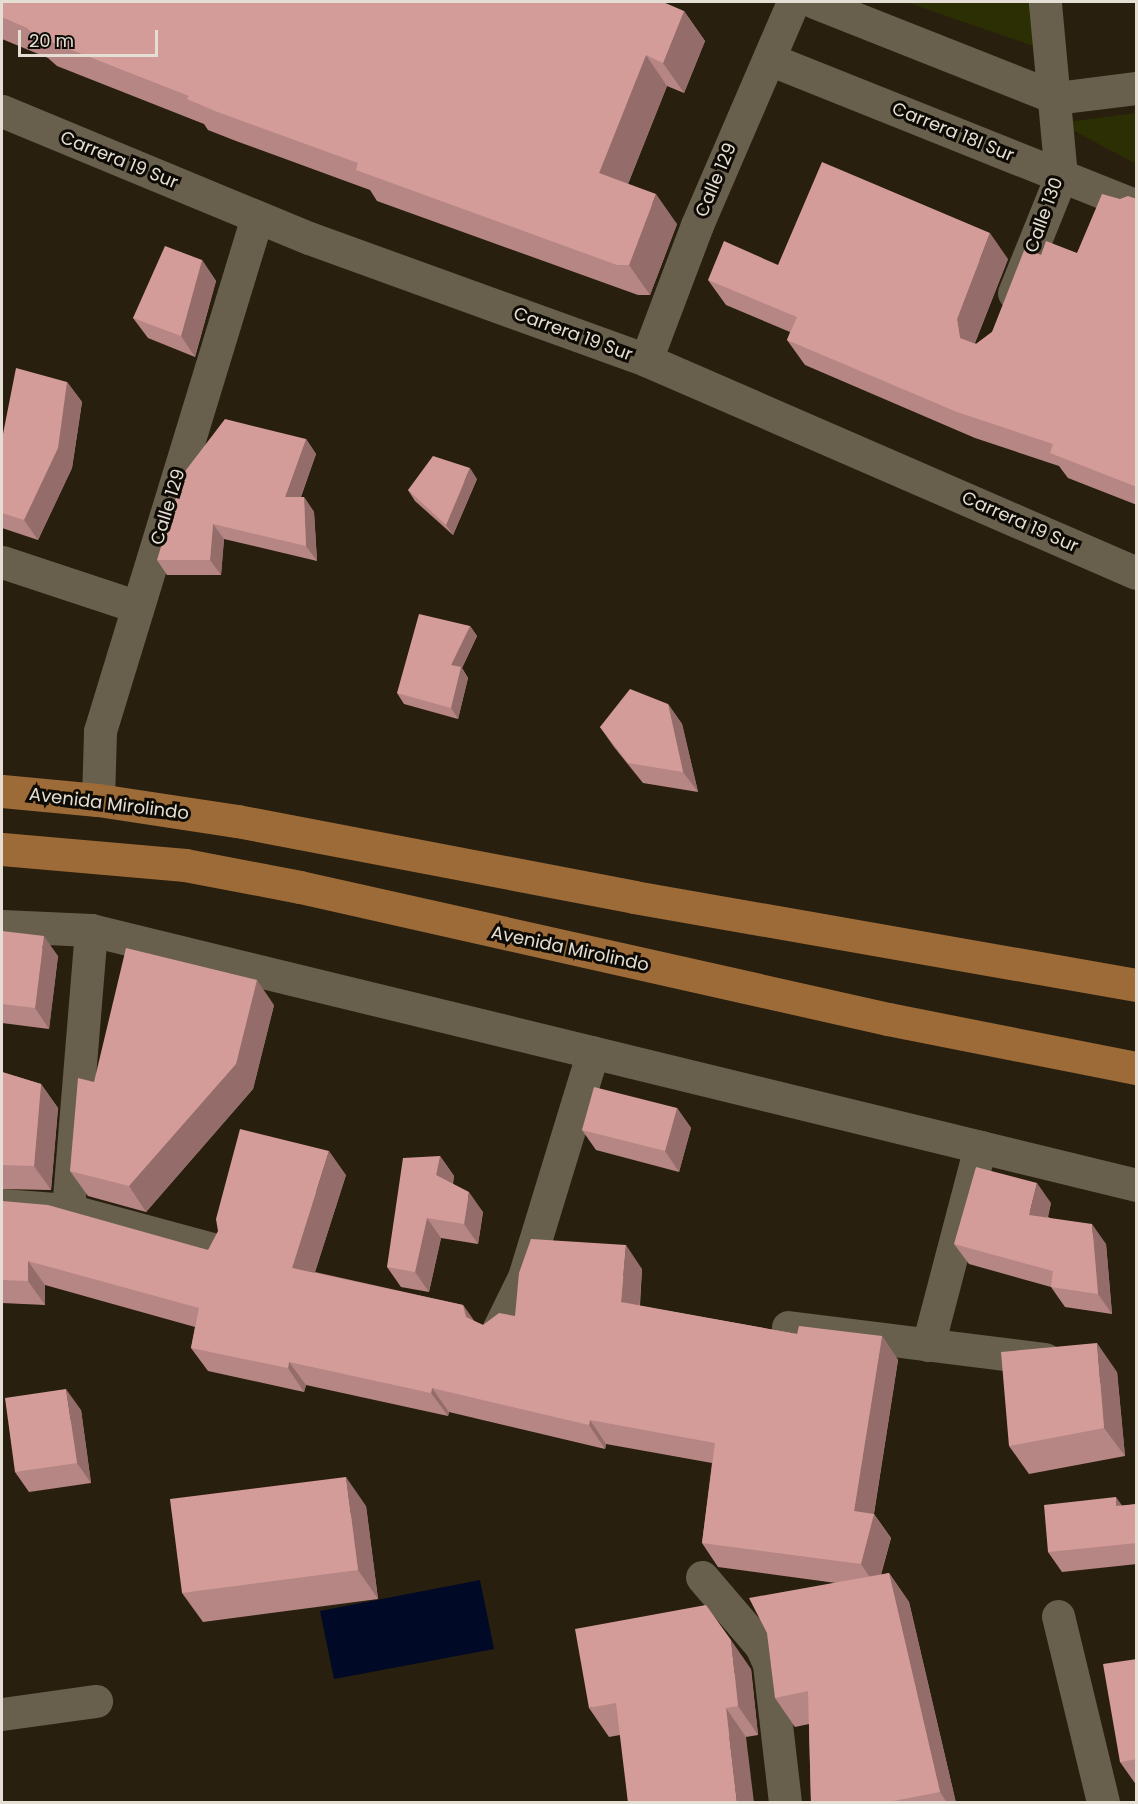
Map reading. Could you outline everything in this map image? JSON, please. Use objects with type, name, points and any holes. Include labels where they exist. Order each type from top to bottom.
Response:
[{"type":"main road","name":"Avenida Mirolindo","points":[[2,792],[99,800],[386,847],[634,897],[1137,986]]},
{"type":"main road","name":"Avenida Mirolindo","points":[[2,849],[185,865],[300,887],[888,1019],[1137,1068]]},
{"type":"street","name":"Calle 129","points":[[646,360],[697,225],[793,2]]},
{"type":"street","points":[[814,2],[1056,98],[1137,88]]},
{"type":"street","name":"Calle 130","points":[[1005,318],[1061,176],[1056,98],[1045,2]]},
{"type":"street","name":"Carrera 18I Sur","points":[[769,59],[1137,206]]},
{"type":"street","name":"Carrera 19 Sur","points":[[2,111],[257,217],[646,360],[1137,573]]},
{"type":"street","name":"Calle 129","points":[[99,800],[100,731],[257,217]]},
{"type":"street","points":[[2,562],[138,607]]},
{"type":"street","points":[[2,926],[91,930],[1137,1185]]},
{"type":"street","points":[[68,1210],[91,930]]},
{"type":"street","points":[[498,1330],[524,1277],[593,1052]]},
{"type":"street","points":[[928,1345],[980,1147]]},
{"type":"street","points":[[2,1205],[68,1210],[216,1250]]},
{"type":"street","points":[[788,1327],[1062,1361]]},
{"type":"street","points":[[702,1577],[761,1646],[769,1664],[785,1803]]},
{"type":"street","points":[[1058,1616],[1103,1803]]},
{"type":"street","points":[[2,1714],[96,1701]]},
{"type":"green space","points":[[906,2],[1034,2],[1039,48]]},
{"type":"green space","points":[[1136,113],[1136,164],[1059,123]]},
{"type":"water","points":[[480,1580],[494,1649],[334,1679],[320,1611]]},
{"type":"building","points":[[2,2],[663,2],[684,11],[663,63],[646,55],[599,173],[656,194],[629,265],[617,265],[356,170],[358,163],[215,111],[187,99],[189,96],[36,36],[27,28],[2,17]]},
{"type":"building","points":[[822,162],[990,233],[957,319],[960,338],[976,344],[992,332],[1025,248],[1041,255],[1046,241],[1077,253],[1102,194],[1120,199],[1128,196],[1137,199],[1137,487],[1050,453],[1053,444],[957,412],[787,340],[797,317],[708,280],[724,241],[778,265]]},
{"type":"building","points":[[165,246],[202,260],[181,336],[133,318]]},
{"type":"building","points":[[16,368],[67,382],[58,448],[24,520],[2,513],[2,439]]},
{"type":"building","points":[[225,419],[306,439],[285,497],[304,497],[306,546],[213,524],[210,560],[157,560],[183,474]]},
{"type":"building","points":[[433,456],[470,468],[446,525],[408,490]]},
{"type":"building","points":[[419,614],[470,626],[451,665],[461,667],[451,708],[397,693]]},
{"type":"building","points":[[630,689],[668,704],[683,772],[628,763],[600,727]]},
{"type":"building","points":[[2,931],[44,936],[35,1008],[2,1004]]},
{"type":"building","points":[[126,948],[257,980],[236,1064],[129,1186],[70,1171],[78,1078],[94,1082]]},
{"type":"building","points":[[2,1072],[41,1084],[34,1166],[2,1165]]},
{"type":"building","points":[[594,1087],[677,1108],[665,1151],[582,1130]]},
{"type":"building","points":[[240,1129],[329,1151],[292,1268],[463,1305],[466,1317],[483,1325],[499,1313],[515,1316],[519,1273],[531,1239],[626,1245],[621,1302],[797,1334],[799,1326],[882,1336],[854,1511],[874,1514],[861,1564],[702,1543],[715,1443],[590,1420],[589,1425],[432,1388],[431,1393],[289,1362],[288,1368],[191,1348],[199,1308],[28,1261],[28,1281],[2,1280],[2,1201],[48,1205],[208,1250],[218,1231],[216,1219]]},
{"type":"building","points":[[440,1156],[436,1175],[469,1192],[464,1224],[427,1218],[415,1272],[387,1267],[403,1158]]},
{"type":"building","points":[[976,1167],[1037,1183],[1029,1215],[1092,1224],[1098,1294],[1051,1287],[1053,1271],[954,1244]]},
{"type":"building","points":[[1097,1343],[1104,1428],[1009,1446],[1001,1352]]},
{"type":"building","points":[[66,1389],[77,1463],[15,1472],[5,1398]]},
{"type":"building","points":[[346,1477],[358,1570],[182,1593],[170,1499]]},
{"type":"building","points":[[1116,1497],[1116,1506],[1137,1504],[1137,1543],[1048,1552],[1044,1505]]},
{"type":"building","points":[[889,1573],[940,1792],[883,1803],[811,1803],[808,1691],[775,1698],[767,1633],[749,1598]]},
{"type":"building","points":[[706,1605],[731,1640],[738,1706],[726,1708],[737,1803],[628,1803],[616,1703],[589,1708],[575,1629]]},
{"type":"building","points":[[1137,1659],[1137,1759],[1120,1762],[1103,1664]]}]
